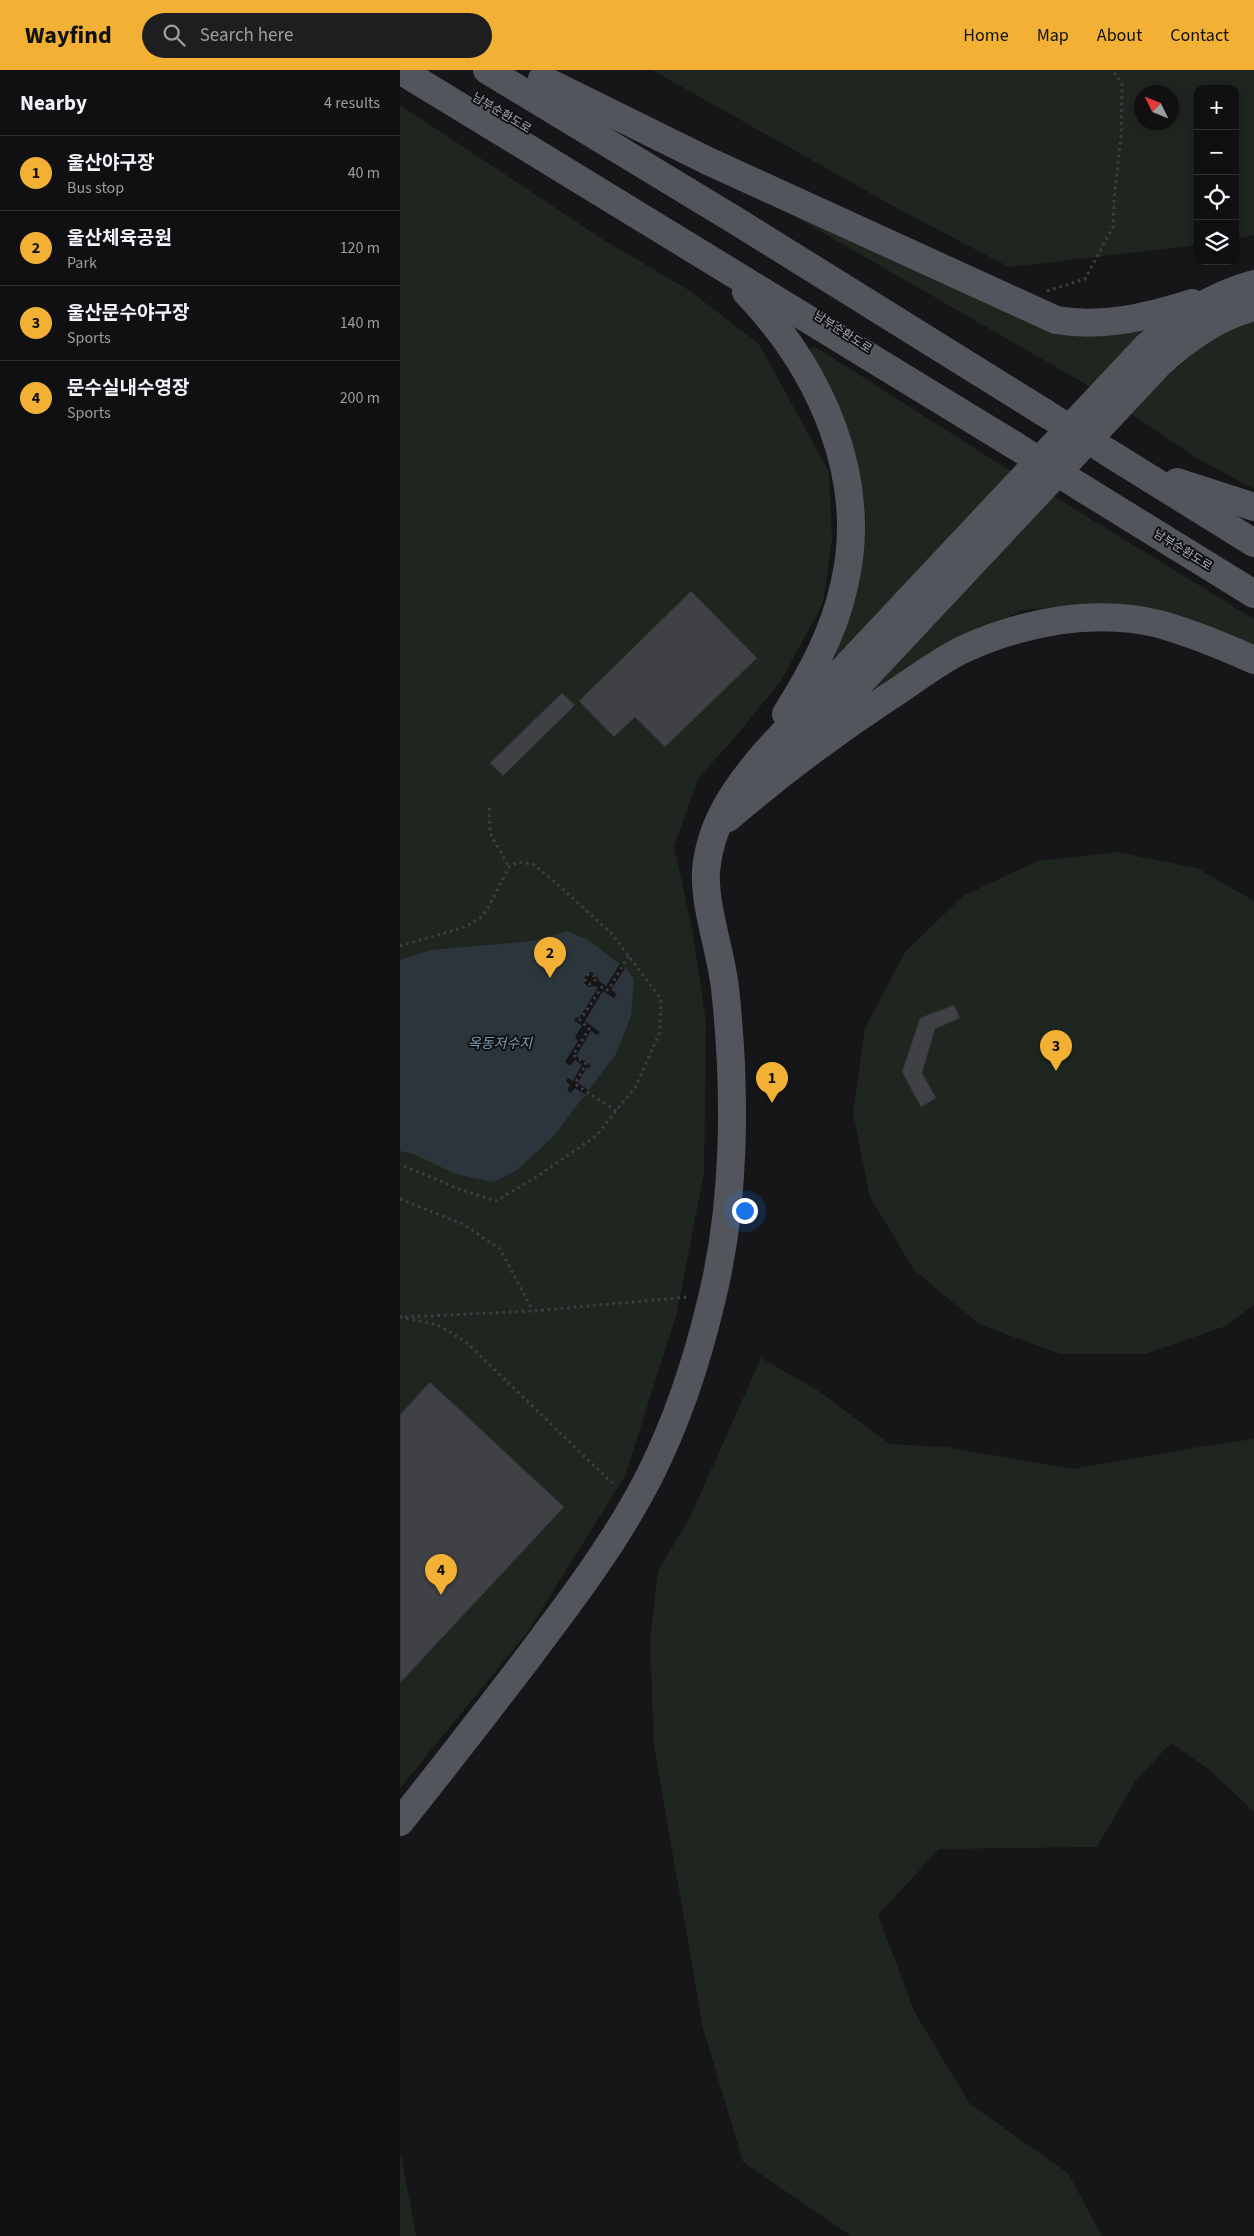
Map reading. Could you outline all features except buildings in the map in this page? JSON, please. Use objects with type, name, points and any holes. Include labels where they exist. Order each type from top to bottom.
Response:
[{"type":"main road","points":[[400,70],[708,260],[1014,445]]},
{"type":"main road","name":"남부순환도로","points":[[431,70],[564,151],[708,243],[1014,445],[1254,594]]},
{"type":"main road","points":[[487,70],[738,222],[1254,543]]},
{"type":"main road","points":[[535,75],[743,210],[1044,413]]},
{"type":"main road","points":[[535,75],[708,161],[1056,320],[1090,324],[1132,319],[1248,293]]},
{"type":"main road","points":[[400,1822],[530,1656],[602,1557],[650,1475],[683,1395],[700,1344],[712,1298],[729,1195],[731,1146],[728,1016],[722,968],[708,903],[706,872],[724,808],[798,694],[828,636],[844,585],[851,532],[850,506],[842,455],[823,402],[793,350],[762,310],[730,277],[708,260]]},
{"type":"main road","points":[[743,779],[799,716],[1146,347],[1187,314],[1208,300],[1248,293]]},
{"type":"main road","points":[[718,830],[746,796],[861,682],[1160,363],[1203,329],[1222,318],[1248,293]]},
{"type":"main road","points":[[1109,453],[1167,478],[1254,507]]},
{"type":"main road","points":[[718,830],[785,769],[870,709],[962,650],[1003,633],[1041,623],[1119,618],[1158,624],[1228,648],[1254,660]]},
{"type":"path","points":[[1044,291],[1052,291],[1085,278],[1113,227],[1121,138],[1122,84],[1112,70]]},
{"type":"path","points":[[489,808],[490,833],[509,867]]},
{"type":"path","points":[[400,946],[466,927],[480,918],[486,910],[509,867],[518,862],[533,864],[612,934],[661,999],[660,1032],[635,1088],[596,1136],[533,1179],[496,1201],[459,1189],[400,1164]]},
{"type":"path","points":[[594,982],[607,990],[609,989],[629,955]]},
{"type":"path","points":[[602,987],[580,1020],[589,1029],[573,1057],[586,1064],[574,1082],[616,1111]]},
{"type":"path","points":[[400,1199],[463,1224],[500,1249],[533,1311]]},
{"type":"path","points":[[400,1318],[533,1311],[689,1297]]},
{"type":"path","points":[[405,1317],[438,1325],[466,1342],[612,1483]]},
{"type":"shaded area","points":[[652,70],[1254,70],[1254,235],[1239,238],[1239,85],[1194,85],[1194,245],[1009,267],[902,211]]},
{"type":"shaded area","points":[[400,105],[604,240],[690,291],[759,344],[829,472],[832,539],[823,603],[781,681],[732,741],[699,777],[674,846],[693,933],[706,1023],[704,1173],[676,1316],[625,1476],[526,1634],[400,1788]]},
{"type":"shaded area","points":[[773,204],[1014,309],[1156,328],[1094,389]]},
{"type":"shaded area","points":[[1247,320],[1254,320],[1254,489],[1198,459],[1130,413],[1165,378],[1202,346]]},
{"type":"shaded area","points":[[814,346],[1015,474],[840,658],[831,651],[859,585],[866,519],[858,466],[823,381],[808,350]]},
{"type":"shaded area","points":[[1052,495],[1254,619],[1254,649],[1097,605],[1022,610],[940,651],[874,695],[869,691]]},
{"type":"shaded area","points":[[1118,852],[1197,868],[1254,901],[1254,1305],[1226,1326],[1145,1354],[1060,1354],[979,1324],[914,1270],[870,1197],[853,1113],[865,1028],[905,952],[963,896],[1037,861]]},
{"type":"shaded area","points":[[761,1358],[817,1390],[890,1444],[946,1447],[1073,1469],[1254,1439],[1254,1812],[1211,1771],[1171,1743],[1136,1780],[1097,1847],[939,1849],[878,1915],[915,2013],[970,2104],[1068,2173],[1102,2236],[851,2236],[743,2162],[703,2028],[654,1746],[650,1640],[658,1571],[691,1515]]},
{"type":"shaded area","points":[[400,2157],[402,2159],[416,2236],[400,2236]]},
{"type":"water","name":"옥동저수지","points":[[568,931],[588,940],[628,970],[634,979],[631,1016],[616,1054],[553,1137],[517,1170],[494,1182],[455,1174],[416,1155],[400,1151],[400,960],[431,950],[532,941]]},
{"type":"pier","points":[[620,964],[625,968],[611,990],[617,994],[614,998],[603,991],[585,1021],[600,1032],[597,1035],[591,1031],[576,1056],[591,1065],[589,1068],[587,1067],[578,1083],[588,1090],[585,1094],[575,1088],[571,1093],[567,1090],[570,1085],[566,1081],[568,1078],[573,1081],[582,1065],[575,1060],[570,1066],[565,1062],[578,1041],[575,1037],[582,1026],[574,1020],[576,1017],[579,1018],[598,988],[595,986],[589,987],[584,983],[584,978],[589,972],[592,972],[606,986]]},
{"type":"place","name":"울산체육공원","points":[[550,978]]},
{"type":"place","name":"울산문수야구장","points":[[1056,1071]]},
{"type":"place","name":"울산야구장","points":[[772,1103]]},
{"type":"place","name":"문수실내수영장","points":[[441,1595]]}]
